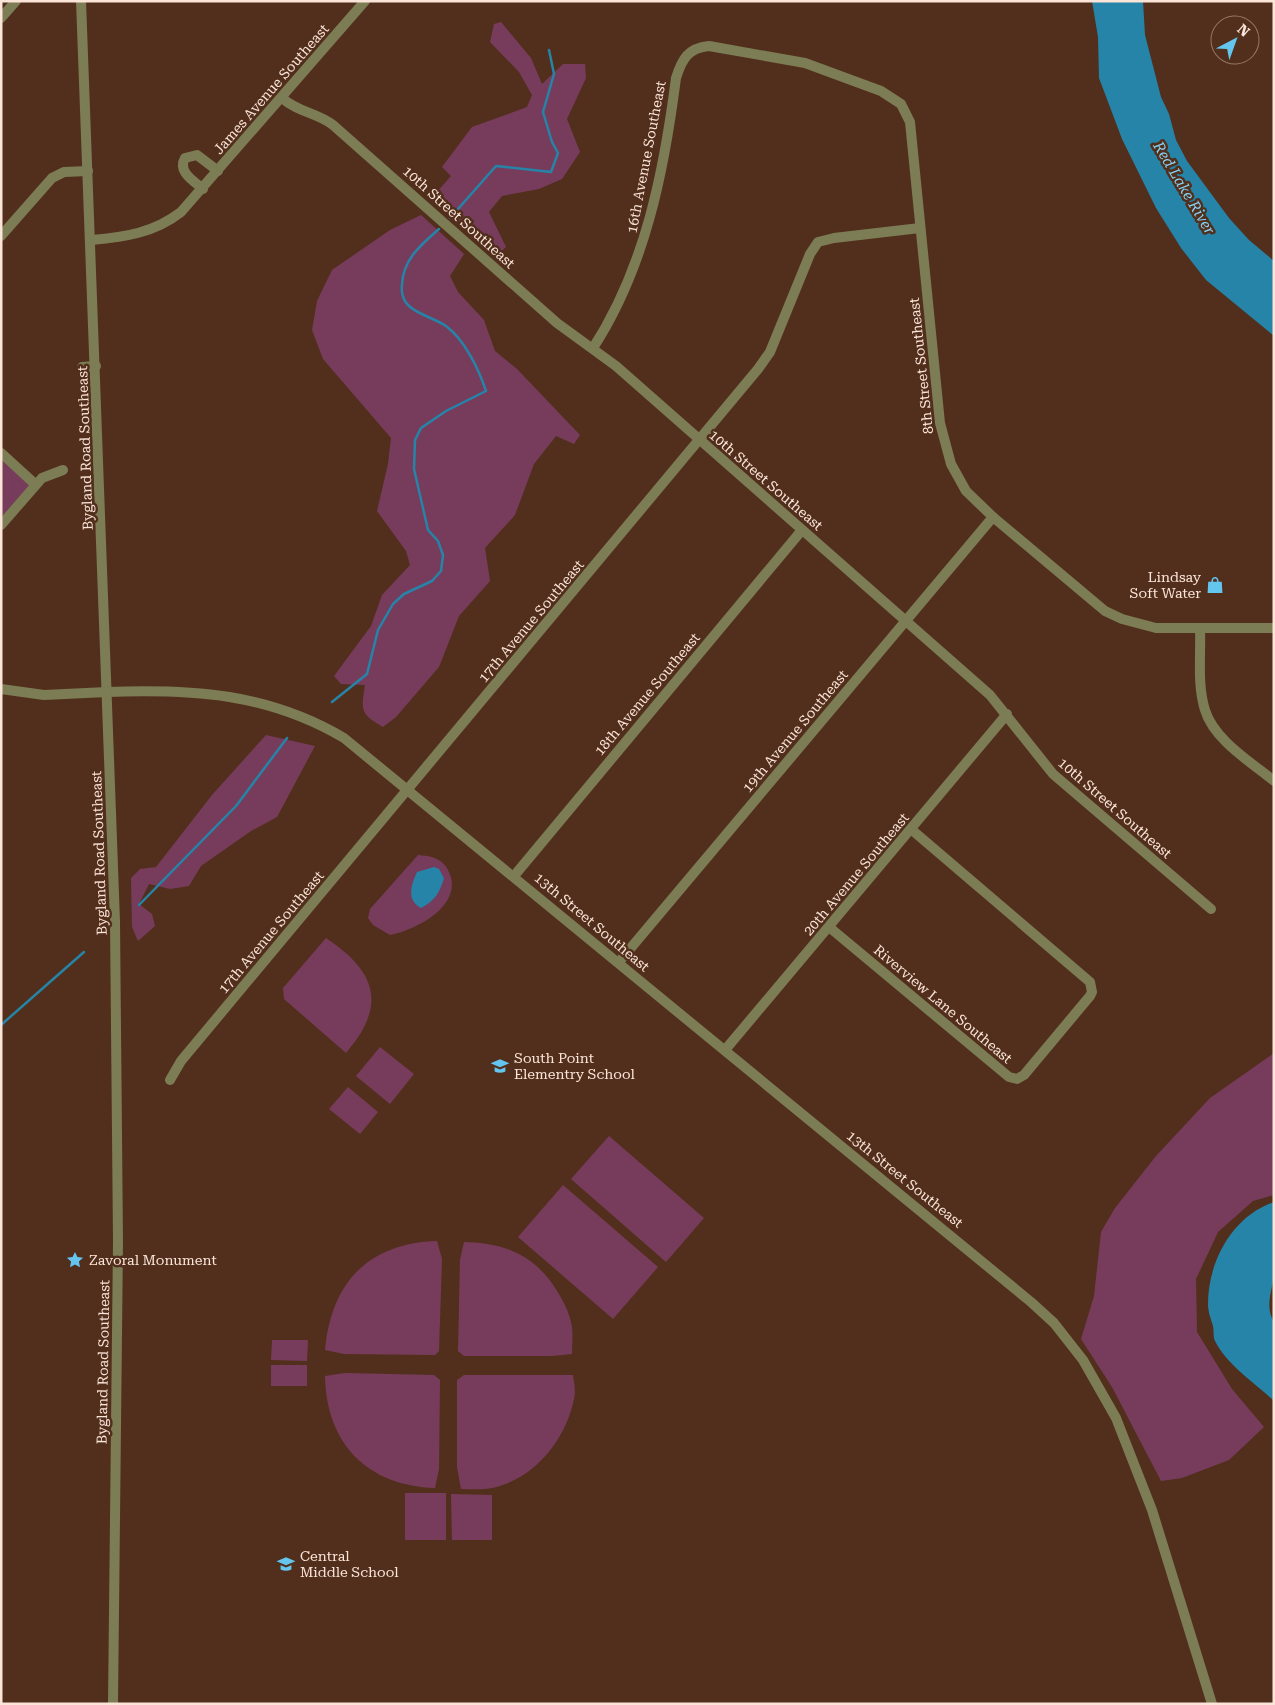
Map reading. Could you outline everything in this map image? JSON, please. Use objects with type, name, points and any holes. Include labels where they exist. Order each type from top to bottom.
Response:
[{"type":"street","points":[[1,18],[16,1]]},
{"type":"street","name":"Bygland Road Southeast","points":[[81,1],[96,366],[115,921],[118,1165],[113,1704]]},
{"type":"street","name":"James Avenue Southeast","points":[[91,240],[146,232],[160,226],[181,212],[365,1]]},
{"type":"street","name":"8th Street Southeast","points":[[688,52],[697,47],[709,46],[790,59],[821,68],[893,97],[901,104],[910,122],[936,391],[944,445],[959,481],[972,497],[993,517],[1105,611],[1141,625],[1200,629],[1274,628]]},
{"type":"street","name":"16th Avenue Southeast","points":[[593,348],[624,293],[641,250],[657,187],[676,78],[679,66],[688,52]]},
{"type":"street","name":"10th Street Southeast","points":[[282,98],[295,109],[320,117],[333,125],[557,322],[616,366],[990,694],[1008,714],[1053,774],[1212,909]]},
{"type":"street","name":"James Avenue Southeast","points":[[203,188],[185,173],[182,162],[185,158],[197,155],[218,171]]},
{"type":"street","points":[[1,236],[52,178],[64,172],[88,171]]},
{"type":"street","name":"17th Avenue Southeast","points":[[170,1080],[181,1061],[700,440],[770,352],[810,254],[818,242],[834,238],[920,228]]},
{"type":"street","points":[[82,367],[96,366]]},
{"type":"street","points":[[1,453],[36,484]]},
{"type":"street","points":[[1,524],[36,484],[49,474],[64,470]]},
{"type":"street","name":"19th Avenue Southeast","points":[[619,962],[993,517]]},
{"type":"street","name":"18th Avenue Southeast","points":[[514,876],[802,530]]},
{"type":"street","points":[[1200,629],[1201,685],[1205,712],[1211,724],[1224,739],[1274,781]]},
{"type":"street","name":"13th Street Southeast","points":[[1,689],[26,694],[107,692],[204,693],[240,698],[278,707],[306,718],[344,738],[1011,1284],[1068,1339],[1097,1382],[1116,1418],[1152,1510],[1212,1704]]},
{"type":"street","name":"20th Avenue Southeast","points":[[725,1050],[1008,714]]},
{"type":"street","name":"Riverview Lane Southeast","points":[[829,927],[1009,1077],[1017,1079],[1024,1075],[1090,996],[1092,992],[1090,982],[912,830]]},
{"type":"shaded area","points":[[501,22],[531,58],[542,84],[563,64],[585,64],[586,78],[567,119],[580,152],[562,179],[539,189],[502,196],[489,212],[506,247],[496,256],[430,200],[451,176],[442,167],[472,127],[527,107],[532,95],[519,72],[490,42],[494,24]]},
{"type":"shaded area","points":[[421,215],[464,254],[450,276],[458,292],[484,320],[495,351],[517,369],[580,435],[574,444],[556,436],[534,464],[515,515],[485,548],[490,581],[459,616],[439,667],[396,717],[383,727],[366,715],[364,711],[365,685],[341,684],[334,676],[371,626],[382,595],[410,565],[406,551],[377,511],[388,464],[391,438],[323,359],[312,330],[317,301],[332,270],[390,230]]},
{"type":"shaded area","points":[[1,460],[30,485],[1,517]]},
{"type":"shaded area","points":[[266,735],[315,746],[277,817],[251,831],[201,866],[189,886],[170,889],[149,884],[139,904],[152,914],[155,926],[138,941],[132,927],[131,878],[140,869],[156,867],[212,795]]},
{"type":"shaded area","points":[[418,855],[436,858],[446,866],[452,882],[450,894],[445,904],[425,921],[413,928],[390,935],[373,925],[368,918],[370,909]]},
{"type":"shaded area","points":[[326,938],[338,946],[358,965],[370,987],[370,1012],[362,1030],[346,1053],[284,999],[283,988]]},
{"type":"shaded area","points":[[380,1047],[414,1074],[390,1104],[356,1076]]},
{"type":"shaded area","points":[[1274,1053],[1274,1195],[1253,1201],[1218,1232],[1196,1279],[1197,1332],[1232,1389],[1264,1427],[1229,1460],[1182,1478],[1161,1481],[1112,1387],[1081,1339],[1094,1296],[1101,1232],[1115,1208],[1156,1156],[1210,1098]]},
{"type":"shaded area","points":[[348,1087],[378,1112],[360,1134],[329,1109]]},
{"type":"shaded area","points":[[609,1136],[704,1218],[666,1262],[571,1179]]},
{"type":"shaded area","points":[[563,1185],[658,1267],[613,1319],[518,1237]]},
{"type":"shaded area","points":[[437,1241],[442,1259],[439,1351],[435,1355],[344,1354],[325,1350],[335,1305],[345,1286],[358,1271],[373,1258],[392,1249],[413,1243]]},
{"type":"shaded area","points":[[464,1242],[506,1248],[518,1253],[539,1268],[557,1291],[568,1313],[572,1330],[572,1354],[552,1356],[464,1356],[458,1351],[460,1260]]},
{"type":"shaded area","points":[[272,1340],[308,1340],[307,1361],[271,1360]]},
{"type":"shaded area","points":[[271,1365],[307,1365],[307,1386],[271,1386]]},
{"type":"shaded area","points":[[345,1373],[434,1375],[440,1380],[439,1469],[435,1488],[411,1485],[389,1479],[371,1469],[355,1456],[342,1440],[333,1421],[327,1400],[325,1376]]},
{"type":"shaded area","points":[[464,1375],[573,1375],[574,1399],[564,1429],[546,1455],[535,1466],[522,1476],[508,1483],[488,1489],[461,1489],[457,1467],[457,1380]]},
{"type":"shaded area","points":[[405,1493],[446,1493],[446,1540],[405,1540]]},
{"type":"shaded area","points":[[451,1494],[492,1495],[492,1540],[452,1540]]},
{"type":"water","name":"Red Lake River","points":[[1092,1],[1143,1],[1145,35],[1161,97],[1169,114],[1176,140],[1187,161],[1229,218],[1249,240],[1274,261],[1274,336],[1206,280],[1181,248],[1156,208],[1122,139],[1099,78],[1098,37]]},
{"type":"water","points":[[434,867],[439,869],[444,878],[439,892],[421,908],[413,901],[411,892],[413,882],[417,872]]},
{"type":"water","points":[[1274,1202],[1274,1273],[1269,1304],[1274,1322],[1274,1401],[1234,1366],[1220,1350],[1214,1339],[1208,1304],[1212,1272],[1225,1242],[1246,1218]]},
{"type":"waterway","points":[[450,218],[496,166],[551,172],[558,153],[552,142],[543,112],[554,74],[549,50]]},
{"type":"waterway","points":[[332,702],[367,674],[378,630],[393,604],[404,594],[432,581],[441,571],[443,555],[438,541],[428,530],[414,469],[415,440],[421,428],[446,411],[486,391],[465,347],[453,332],[446,326],[413,309],[405,302],[403,296],[403,276],[409,260],[439,229]]},
{"type":"waterway","points":[[139,905],[236,806],[287,738]]},
{"type":"waterway","points":[[1,1025],[84,952]]},
{"type":"place","name":"Lindsay Soft Water","points":[[1215,585]]},
{"type":"place","name":"South Point Elementry School","points":[[500,1066]]},
{"type":"place","name":"Zavoral Monument","points":[[75,1260]]},
{"type":"place","name":"Central Middle School","points":[[286,1564]]}]
